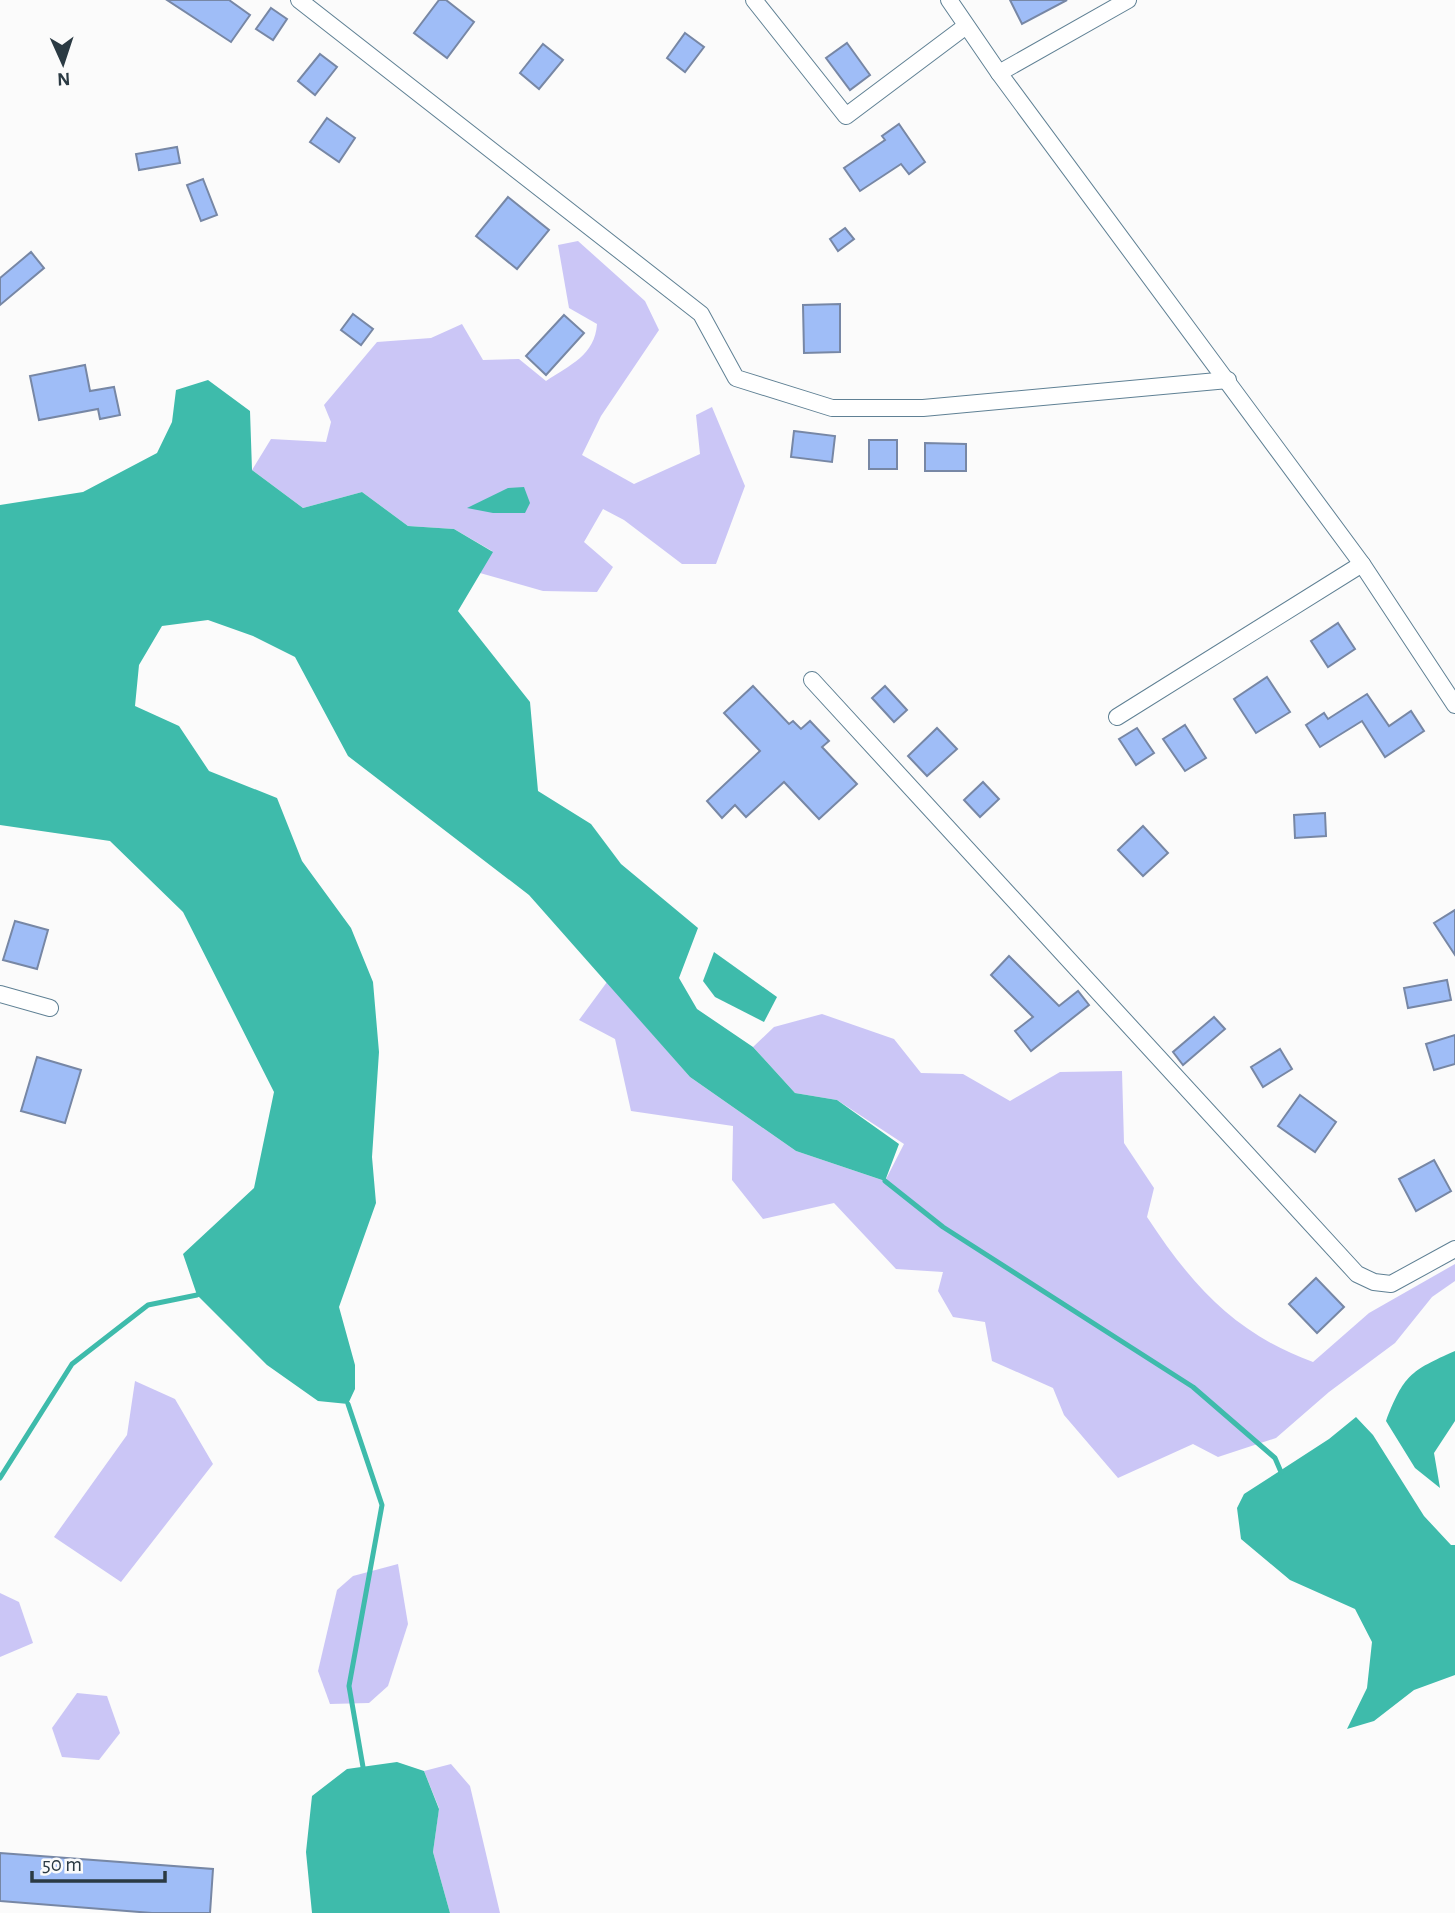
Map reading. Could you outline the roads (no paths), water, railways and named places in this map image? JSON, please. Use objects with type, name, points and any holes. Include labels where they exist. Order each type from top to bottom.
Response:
[{"type":"street","points":[[299,0],[701,314],[736,378],[832,408],[923,408],[1228,380]]},
{"type":"street","points":[[754,0],[846,116],[966,26]]},
{"type":"street","points":[[948,0],[1362,564],[1455,705]]},
{"type":"street","points":[[999,73],[1128,0]]},
{"type":"street","points":[[1117,717],[1362,564]]},
{"type":"street","points":[[812,680],[1357,1274],[1374,1282],[1391,1284],[1455,1249]]},
{"type":"street","points":[[0,994],[50,1007]]},
{"type":"waterway","points":[[885,1181],[943,1227],[1193,1387],[1275,1458],[1281,1472]]},
{"type":"waterway","points":[[0,1478],[72,1364],[148,1305],[197,1295]]},
{"type":"waterway","points":[[348,1404],[382,1505],[349,1686],[363,1767]]}]
